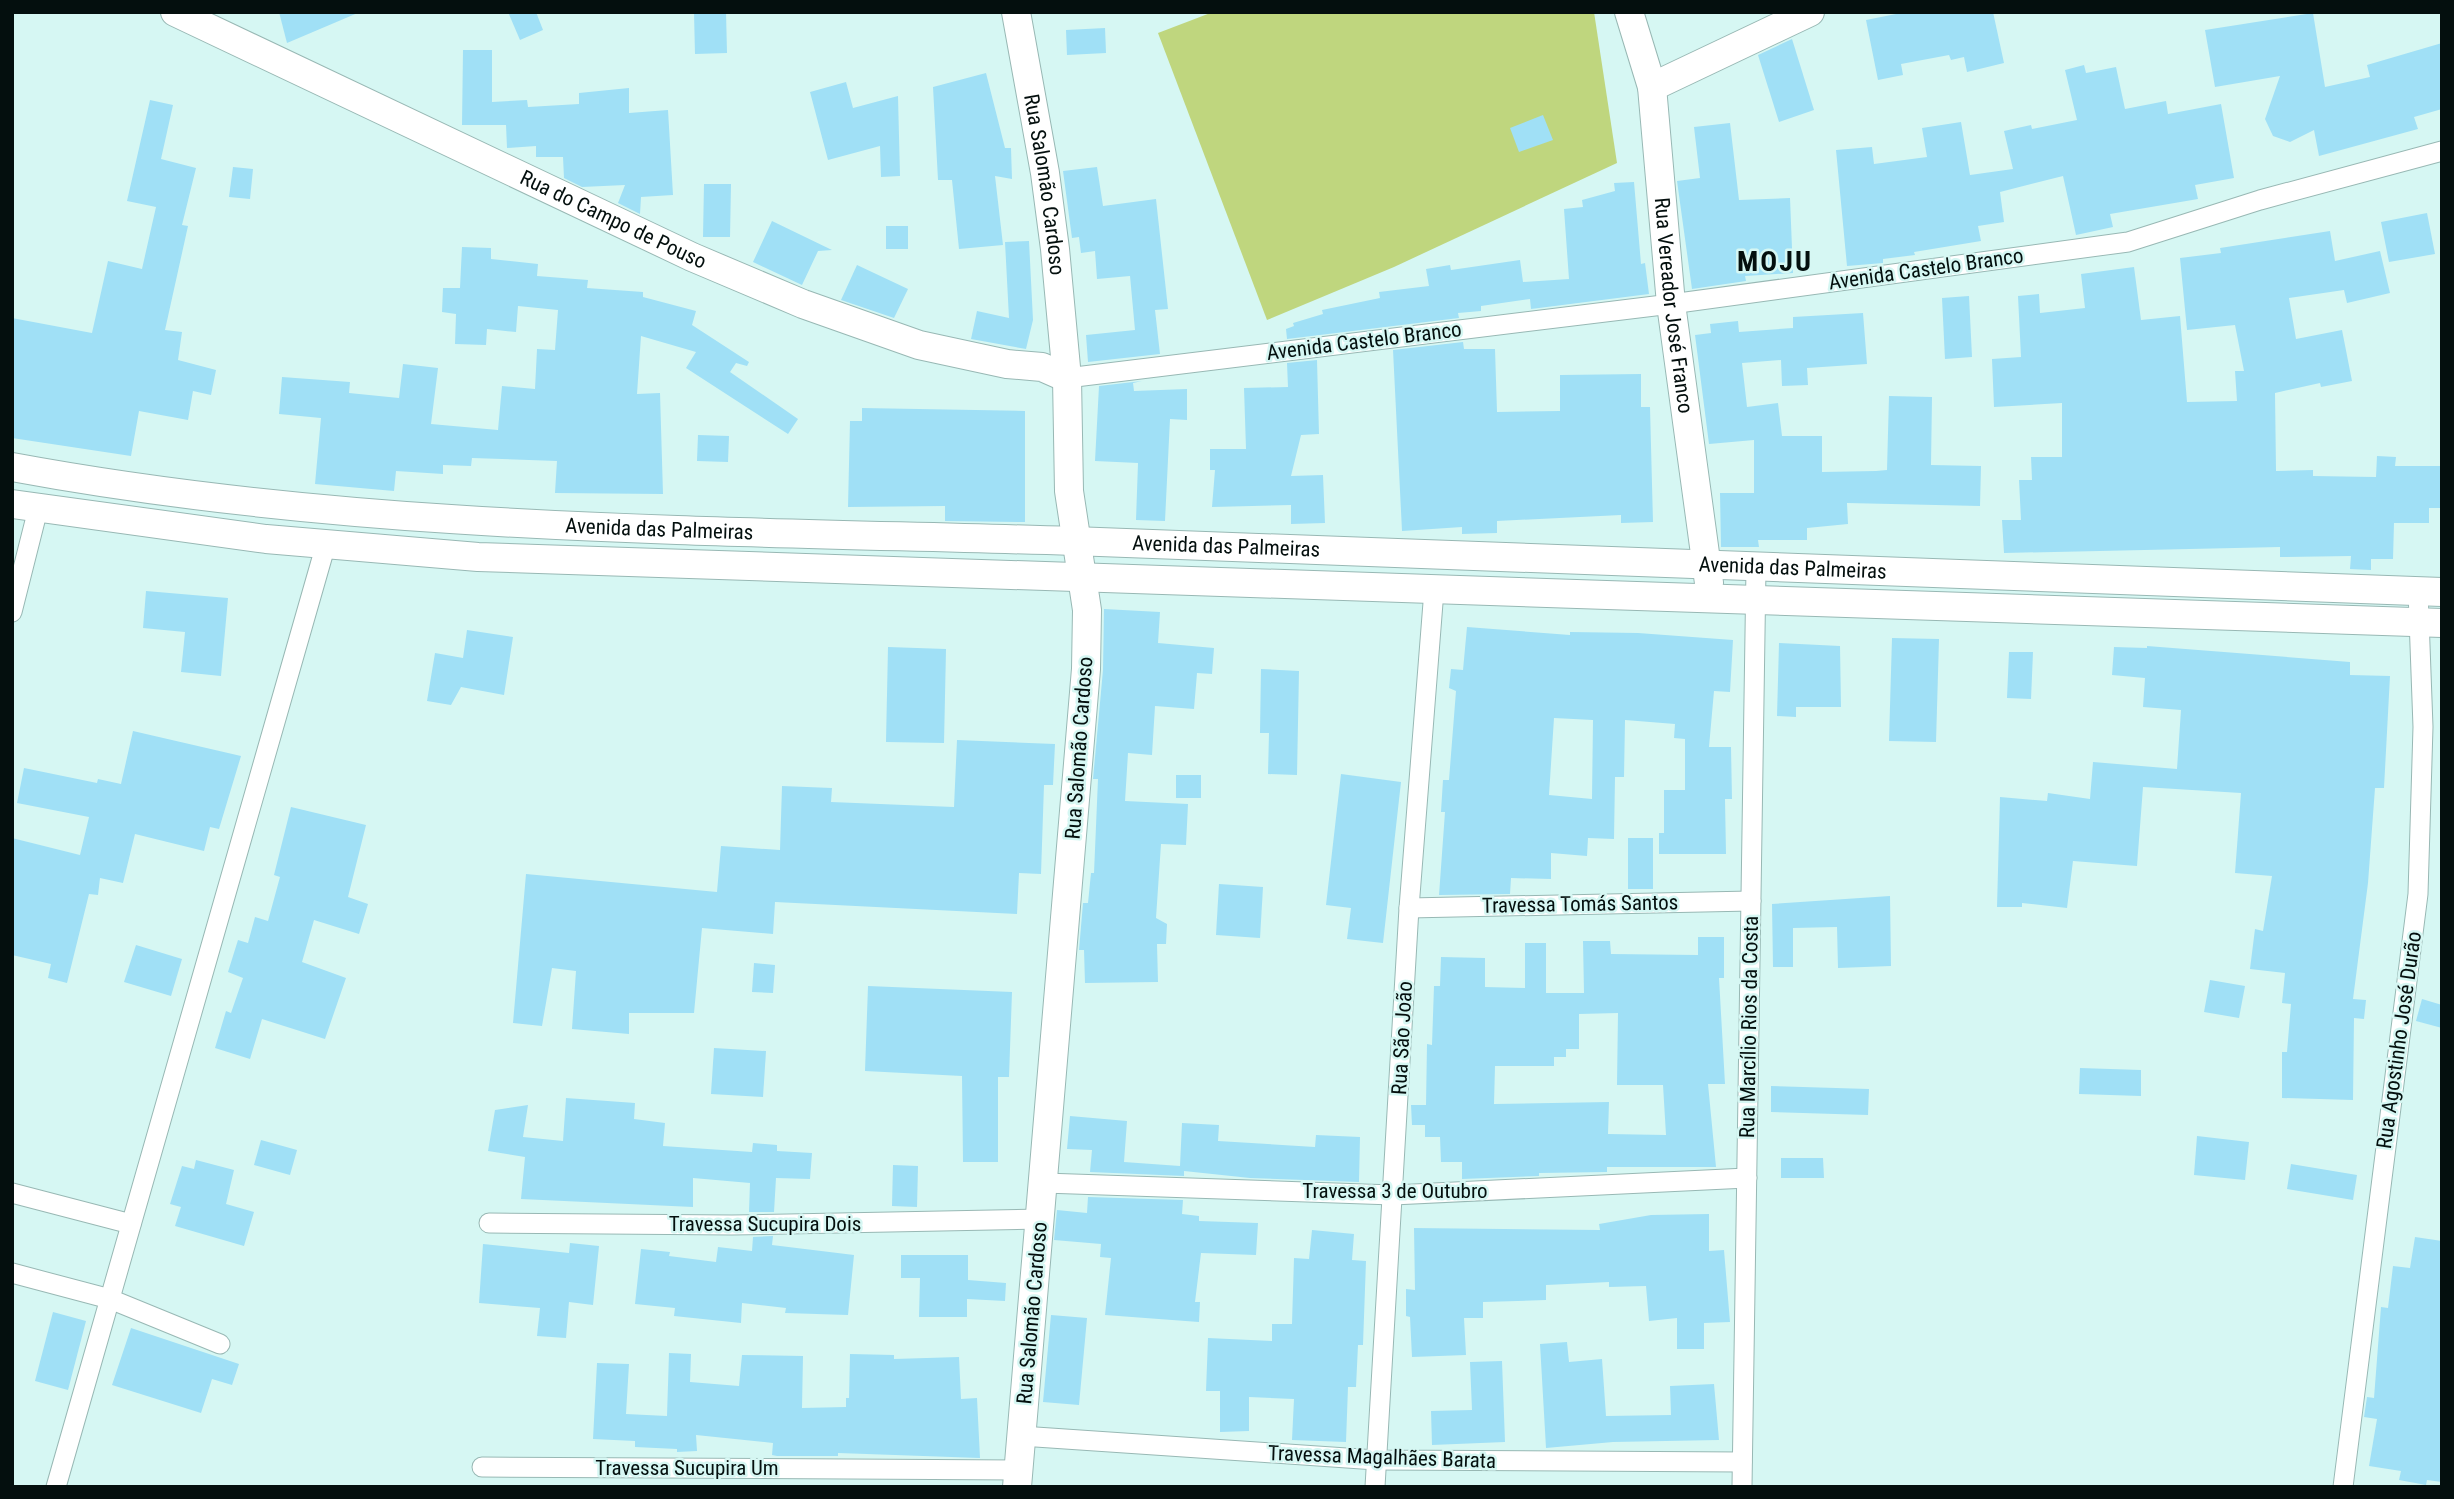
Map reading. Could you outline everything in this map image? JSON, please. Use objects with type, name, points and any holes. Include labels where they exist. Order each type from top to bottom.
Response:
[{"type":"main road","name":"Rua do Campo de Pouso","points":[[176,12],[692,257],[803,304],[919,345],[996,362],[1042,367],[1067,378]]},
{"type":"main road","name":"Rua Salomão Cardoso","points":[[1016,12],[1045,173],[1067,378],[1069,491],[1084,579],[1086,670],[1018,1478]]},
{"type":"main road","name":"Rua Vereador José Franco","points":[[1629,12],[1652,88],[1671,304],[1709,566],[1710,600]]},
{"type":"main road","points":[[1652,88],[1810,12]]},
{"type":"main road","name":"Avenida das Palmeiras","points":[[12,467],[346,513],[494,524],[1079,541],[2430,592]]},
{"type":"main road","name":"Avenida das Palmeiras","points":[[25,506],[326,544],[478,557],[2430,622]]},
{"type":"street","name":"Avenida Castelo Branco","points":[[1067,378],[1671,304],[2127,242],[2260,200],[2442,151]]},
{"type":"street","points":[[12,612],[25,506]]},
{"type":"street","points":[[56,1487],[326,544]]},
{"type":"street","name":"Rua Marcílio Rios da Costa","points":[[1742,1487],[1756,568]]},
{"type":"street","name":"Rua São João","points":[[1375,1487],[1409,908],[1434,590]]},
{"type":"street","name":"Rua Agostinho José Durão","points":[[2343,1487],[2359,1343],[2418,894],[2430,592]]},
{"type":"street","name":"Travessa Tomás Santos","points":[[1409,908],[1751,901]]},
{"type":"street","name":"Travessa 3 de Outubro","points":[[1044,1183],[1393,1195],[1747,1178]]},
{"type":"street","points":[[12,1193],[131,1224]]},
{"type":"street","name":"Travessa Sucupira Dois","points":[[489,1223],[746,1225],[1041,1219]]},
{"type":"street","points":[[12,1273],[110,1299],[219,1344]]},
{"type":"street","name":"Travessa Magalhães Barata","points":[[1021,1436],[1376,1460],[1742,1462]]},
{"type":"street","name":"Travessa Sucupira Um","points":[[482,1467],[1018,1478]]},
{"type":"green space","points":[[1213,12],[1594,12],[1617,163],[1394,267],[1267,320],[1158,33]]},
{"type":"building","points":[[279,12],[360,12],[287,43]]},
{"type":"building","points":[[508,12],[536,12],[543,30],[520,40]]},
{"type":"building","points":[[694,12],[726,12],[727,53],[695,54]]},
{"type":"building","points":[[1906,12],[1993,12],[2004,63],[1967,72],[1964,57],[1951,60],[1949,55],[1901,64],[1903,75],[1878,80],[1866,20]]},
{"type":"building","points":[[2313,13],[2325,87],[2370,77],[2367,65],[2442,43],[2442,109],[2414,117],[2418,129],[2319,156],[2314,130],[2290,142],[2273,136],[2265,119],[2280,76],[2215,87],[2205,30]]},
{"type":"building","points":[[1105,28],[1106,53],[1067,55],[1066,30]]},
{"type":"building","points":[[1792,39],[1814,110],[1779,122],[1758,55]]},
{"type":"building","points":[[463,50],[492,50],[492,102],[527,100],[528,107],[579,104],[579,93],[629,88],[629,113],[668,110],[673,195],[641,197],[640,214],[618,203],[625,185],[582,187],[564,178],[563,157],[536,157],[536,146],[507,148],[506,125],[462,125]]},
{"type":"building","points":[[2084,65],[2086,73],[2116,67],[2125,109],[2166,101],[2168,114],[2221,104],[2234,178],[2195,185],[2198,199],[2110,214],[2113,227],[2076,235],[2063,176],[2000,192],[2004,222],[1978,226],[1981,241],[1914,252],[1915,255],[1883,259],[1883,263],[1847,266],[1836,150],[1872,147],[1874,164],[1927,157],[1922,128],[1961,122],[1970,175],[2013,169],[2004,131],[2031,125],[2032,129],[2077,120],[2065,70]]},
{"type":"building","points":[[986,73],[1005,148],[1011,148],[1012,179],[995,176],[1003,245],[959,249],[952,180],[938,180],[933,87]]},
{"type":"building","points":[[846,82],[853,108],[898,96],[900,176],[881,177],[880,146],[828,160],[810,92]]},
{"type":"building","points":[[150,100],[173,105],[161,159],[196,168],[182,225],[188,226],[165,330],[182,332],[178,360],[216,370],[211,395],[193,391],[188,420],[139,411],[131,456],[12,438],[12,318],[92,333],[108,261],[142,269],[156,207],[127,201]]},
{"type":"building","points":[[1543,115],[1553,140],[1519,152],[1510,128]]},
{"type":"building","points":[[1730,123],[1739,200],[1790,198],[1793,273],[1745,276],[1746,281],[1692,289],[1677,181],[1700,178],[1694,127]]},
{"type":"building","points":[[233,167],[253,169],[250,199],[229,197]]},
{"type":"building","points":[[1097,167],[1103,206],[1156,199],[1168,309],[1155,310],[1160,354],[1088,362],[1086,335],[1135,330],[1130,276],[1097,279],[1095,251],[1081,253],[1079,237],[1072,238],[1063,171]]},
{"type":"building","points":[[1634,182],[1641,264],[1645,263],[1649,294],[1531,309],[1530,299],[1481,306],[1481,311],[1458,313],[1459,318],[1287,339],[1286,329],[1294,326],[1293,323],[1323,314],[1322,310],[1380,298],[1379,292],[1429,286],[1426,269],[1450,265],[1451,270],[1520,260],[1523,282],[1569,279],[1564,209],[1583,207],[1582,200],[1615,191],[1614,183]]},
{"type":"building","points":[[704,184],[731,184],[730,237],[703,237]]},
{"type":"building","points":[[2427,213],[2435,254],[2389,262],[2381,222]]},
{"type":"building","points":[[772,221],[832,250],[818,251],[802,285],[753,262]]},
{"type":"building","points":[[886,226],[908,226],[908,249],[886,249]]},
{"type":"building","points":[[2330,231],[2335,261],[2380,251],[2390,293],[2347,303],[2344,290],[2289,298],[2296,339],[2342,330],[2352,381],[2321,387],[2320,383],[2275,393],[2276,471],[2313,470],[2313,476],[2376,477],[2377,456],[2396,457],[2395,466],[2442,466],[2442,508],[2429,508],[2429,523],[2394,523],[2393,559],[2371,559],[2371,570],[2350,569],[2351,556],[2280,557],[2280,547],[2004,553],[2002,520],[2021,520],[2019,480],[2032,480],[2031,457],[2062,457],[2062,403],[1994,407],[1992,359],[2021,357],[2018,296],[2039,294],[2040,313],[2085,308],[2081,274],[2134,267],[2141,320],[2180,316],[2187,402],[2237,401],[2235,371],[2244,371],[2235,325],[2187,330],[2180,258],[2221,253],[2220,248]]},
{"type":"building","points":[[1029,241],[1033,320],[1026,349],[971,339],[977,311],[1009,318],[1005,242]]},
{"type":"building","points":[[462,247],[491,248],[491,259],[538,264],[537,276],[588,280],[587,288],[643,292],[643,297],[696,311],[692,325],[749,362],[747,366],[736,363],[730,372],[798,419],[788,434],[686,368],[696,352],[641,336],[637,394],[660,393],[663,494],[555,493],[557,461],[472,458],[471,466],[443,465],[443,474],[396,471],[394,491],[315,484],[321,418],[279,414],[282,377],[350,382],[349,393],[399,398],[403,364],[438,368],[431,424],[498,430],[502,386],[535,389],[537,349],[555,350],[558,310],[518,306],[516,332],[487,329],[486,345],[455,344],[456,314],[442,312],[443,288],[460,288]]},
{"type":"building","points":[[857,265],[908,289],[894,318],[841,300]]},
{"type":"building","points":[[1969,296],[1972,357],[1945,359],[1942,298]]},
{"type":"building","points":[[1863,313],[1867,364],[1807,368],[1808,385],[1782,386],[1781,360],[1742,363],[1747,407],[1778,403],[1782,436],[1822,436],[1822,472],[1876,471],[1887,470],[1889,396],[1932,397],[1931,465],[1981,466],[1980,506],[1847,503],[1848,524],[1807,528],[1807,540],[1758,540],[1759,547],[1721,547],[1720,493],[1754,493],[1754,440],[1709,444],[1695,335],[1711,333],[1710,324],[1738,321],[1739,332],[1793,328],[1793,317]]},
{"type":"building","points":[[1463,342],[1464,349],[1495,349],[1497,412],[1560,411],[1560,375],[1641,374],[1641,407],[1650,407],[1653,522],[1621,523],[1621,515],[1497,521],[1497,533],[1462,534],[1462,527],[1402,531],[1393,350]]},
{"type":"building","points":[[1317,360],[1319,434],[1301,435],[1291,476],[1323,475],[1325,523],[1291,524],[1291,505],[1212,507],[1215,470],[1210,470],[1210,449],[1246,449],[1244,388],[1288,387],[1287,363]]},
{"type":"building","points":[[1142,381],[1133,383],[1134,391],[1187,389],[1187,420],[1170,419],[1165,521],[1136,520],[1138,463],[1095,461],[1099,386]]},
{"type":"building","points":[[862,408],[1025,411],[1025,522],[945,521],[945,506],[848,507],[850,421],[862,421]]},
{"type":"building","points":[[698,435],[729,436],[728,462],[697,461]]},
{"type":"building","points":[[146,591],[228,598],[221,676],[181,672],[185,632],[143,628]]},
{"type":"building","points":[[1104,609],[1160,612],[1158,643],[1214,648],[1212,674],[1197,673],[1194,709],[1155,706],[1152,755],[1128,753],[1125,801],[1188,804],[1186,845],[1161,844],[1156,918],[1167,924],[1166,944],[1157,944],[1158,982],[1085,983],[1084,950],[1079,950],[1083,903],[1088,903],[1091,873],[1094,873],[1098,779],[1093,779],[1103,670]]},
{"type":"building","points":[[1467,627],[1570,635],[1570,632],[1638,633],[1733,640],[1730,692],[1714,691],[1709,747],[1731,747],[1732,799],[1725,799],[1726,854],[1659,854],[1659,833],[1664,833],[1664,790],[1685,790],[1685,739],[1674,738],[1675,724],[1625,720],[1624,777],[1615,777],[1614,839],[1588,838],[1587,856],[1551,853],[1551,879],[1511,878],[1510,894],[1439,895],[1445,812],[1441,812],[1443,780],[1449,780],[1456,691],[1449,688],[1451,669],[1463,670]],"holes":[[[1554,718],[1593,720],[1592,799],[1549,795]]]},
{"type":"building","points":[[467,630],[513,637],[504,695],[461,687],[451,705],[427,701],[435,653],[463,658]]},
{"type":"building","points":[[1892,638],[1939,639],[1936,742],[1889,741]]},
{"type":"building","points":[[1779,643],[1840,646],[1841,707],[1796,707],[1796,717],[1777,716]]},
{"type":"building","points":[[2147,646],[2350,662],[2350,675],[2390,676],[2384,788],[2375,788],[2368,883],[2353,999],[2366,1000],[2364,1019],[2354,1018],[2353,1100],[2282,1098],[2282,1052],[2287,1052],[2291,1004],[2282,1003],[2285,973],[2250,969],[2255,929],[2263,931],[2272,876],[2235,873],[2241,793],[2143,787],[2137,866],[2073,861],[2067,908],[2022,903],[2022,907],[1997,907],[2000,797],[2047,801],[2048,793],[2090,799],[2093,762],[2177,769],[2181,710],[2143,707],[2145,678],[2112,675],[2114,647]]},
{"type":"building","points":[[888,647],[946,649],[944,743],[886,742]]},
{"type":"building","points":[[2009,652],[2033,652],[2031,699],[2007,698]]},
{"type":"building","points":[[1261,669],[1299,671],[1297,775],[1268,774],[1269,733],[1260,733]]},
{"type":"building","points":[[133,731],[241,756],[219,829],[210,827],[204,851],[135,834],[123,883],[100,878],[98,895],[89,894],[67,983],[48,978],[51,964],[12,955],[12,838],[80,855],[89,817],[17,803],[24,768],[97,783],[98,779],[121,784]]},
{"type":"building","points":[[957,740],[1055,744],[1053,785],[1044,785],[1041,874],[1019,873],[1017,914],[775,902],[773,934],[702,928],[694,1013],[629,1013],[629,1034],[572,1029],[576,971],[552,968],[542,1026],[513,1023],[526,874],[717,892],[721,846],[780,850],[782,786],[832,788],[831,802],[954,807]]},
{"type":"building","points":[[1341,774],[1401,782],[1383,943],[1347,939],[1351,908],[1326,905]]},
{"type":"building","points":[[1176,775],[1201,775],[1201,798],[1176,798]]},
{"type":"building","points":[[291,807],[366,825],[348,897],[368,904],[359,934],[314,920],[302,962],[346,978],[325,1039],[262,1019],[250,1059],[215,1048],[226,1011],[231,1013],[243,978],[228,972],[238,940],[248,943],[255,917],[268,921],[280,877],[274,875]]},
{"type":"building","points":[[1628,838],[1653,838],[1653,889],[1628,889]]},
{"type":"building","points":[[1219,884],[1263,887],[1260,938],[1216,935]]},
{"type":"building","points":[[1890,896],[1891,966],[1838,968],[1837,927],[1793,928],[1793,967],[1773,967],[1772,904]]},
{"type":"building","points":[[1698,937],[1724,937],[1724,978],[1719,978],[1725,1084],[1708,1084],[1716,1167],[1607,1167],[1607,1172],[1539,1173],[1539,1176],[1462,1179],[1462,1162],[1441,1162],[1440,1137],[1425,1137],[1425,1125],[1412,1125],[1411,1105],[1426,1105],[1427,1044],[1432,1045],[1434,986],[1440,986],[1441,957],[1485,958],[1485,987],[1525,988],[1525,943],[1546,943],[1546,993],[1584,993],[1583,941],[1610,941],[1611,954],[1698,955]],"holes":[[[1618,1013],[1617,1085],[1663,1085],[1666,1135],[1608,1134],[1609,1102],[1494,1104],[1495,1066],[1554,1066],[1554,1057],[1566,1057],[1566,1049],[1579,1049],[1579,1014]]]},
{"type":"building","points":[[136,945],[182,959],[171,996],[124,982]]},
{"type":"building","points":[[754,963],[775,965],[773,993],[752,992]]},
{"type":"building","points":[[2210,980],[2245,986],[2239,1018],[2204,1012]]},
{"type":"building","points":[[868,986],[1012,992],[1009,1077],[998,1077],[998,1162],[963,1162],[962,1076],[865,1071]]},
{"type":"building","points":[[2422,999],[2442,1005],[2442,1028],[2416,1021]]},
{"type":"building","points":[[714,1048],[766,1051],[763,1097],[711,1094]]},
{"type":"building","points":[[2080,1068],[2141,1070],[2141,1096],[2079,1094]]},
{"type":"building","points":[[1771,1086],[1869,1089],[1868,1115],[1771,1112]]},
{"type":"building","points":[[566,1098],[635,1103],[634,1119],[665,1123],[663,1146],[752,1152],[753,1143],[777,1145],[777,1151],[812,1153],[810,1179],[776,1178],[774,1212],[749,1212],[750,1183],[693,1178],[693,1207],[521,1199],[525,1157],[488,1151],[495,1110],[528,1105],[523,1137],[563,1141]]},
{"type":"building","points":[[1070,1116],[1127,1121],[1124,1162],[1180,1166],[1182,1123],[1219,1125],[1218,1141],[1315,1147],[1316,1135],[1360,1137],[1359,1182],[1250,1178],[1184,1171],[1184,1176],[1090,1172],[1092,1150],[1067,1149]]},
{"type":"building","points":[[2197,1136],[2249,1142],[2245,1180],[2194,1175]]},
{"type":"building","points":[[261,1140],[297,1150],[290,1175],[254,1165]]},
{"type":"building","points":[[1781,1158],[1823,1158],[1824,1178],[1781,1178]]},
{"type":"building","points":[[196,1160],[234,1170],[226,1204],[254,1212],[244,1246],[175,1226],[181,1207],[170,1204],[182,1166],[194,1169]]},
{"type":"building","points":[[2291,1164],[2357,1175],[2353,1200],[2287,1189]]},
{"type":"building","points":[[893,1165],[918,1166],[917,1207],[892,1206]]},
{"type":"building","points":[[1088,1197],[1183,1200],[1182,1214],[1199,1216],[1199,1221],[1258,1223],[1256,1255],[1201,1253],[1195,1302],[1200,1302],[1199,1322],[1105,1315],[1111,1258],[1100,1257],[1101,1244],[1054,1240],[1057,1210],[1087,1213]]},
{"type":"building","points":[[1709,1214],[1709,1251],[1724,1250],[1730,1322],[1704,1323],[1704,1349],[1677,1349],[1677,1318],[1649,1321],[1646,1286],[1609,1287],[1609,1282],[1546,1285],[1546,1300],[1483,1302],[1483,1318],[1464,1318],[1466,1355],[1412,1357],[1410,1317],[1406,1316],[1406,1289],[1415,1290],[1414,1228],[1600,1230],[1599,1224],[1651,1215]]},
{"type":"building","points":[[1312,1230],[1354,1234],[1352,1260],[1366,1261],[1363,1345],[1358,1345],[1356,1387],[1348,1387],[1346,1442],[1292,1440],[1294,1399],[1249,1397],[1249,1431],[1220,1432],[1220,1391],[1206,1391],[1208,1338],[1272,1341],[1272,1324],[1292,1324],[1294,1258],[1309,1259]]},
{"type":"building","points":[[773,1236],[772,1245],[854,1255],[848,1315],[785,1313],[786,1308],[742,1303],[741,1323],[674,1316],[675,1308],[635,1304],[641,1249],[670,1252],[669,1256],[716,1262],[718,1247],[752,1251],[753,1237]]},
{"type":"building","points":[[2415,1237],[2442,1241],[2442,1482],[2427,1480],[2426,1485],[2399,1480],[2401,1471],[2369,1466],[2377,1419],[2364,1417],[2367,1397],[2374,1398],[2381,1307],[2388,1308],[2393,1266],[2410,1268]]},
{"type":"building","points":[[570,1243],[599,1246],[593,1305],[569,1302],[566,1338],[537,1336],[540,1308],[479,1303],[483,1244],[569,1253]]},
{"type":"building","points":[[901,1255],[968,1255],[968,1280],[1006,1283],[1005,1301],[967,1299],[967,1317],[919,1317],[920,1278],[901,1278]]},
{"type":"building","points":[[53,1312],[86,1321],[68,1390],[35,1381]]},
{"type":"building","points":[[1051,1315],[1087,1318],[1079,1405],[1043,1402]]},
{"type":"building","points":[[131,1328],[239,1364],[232,1385],[212,1379],[201,1413],[112,1385]]},
{"type":"building","points":[[1567,1342],[1569,1362],[1602,1359],[1606,1416],[1671,1415],[1670,1386],[1714,1384],[1719,1440],[1613,1442],[1546,1448],[1540,1344]]},
{"type":"building","points":[[669,1353],[691,1354],[690,1382],[739,1386],[742,1355],[803,1356],[802,1408],[846,1407],[846,1398],[849,1398],[850,1354],[894,1355],[894,1359],[959,1357],[961,1399],[977,1398],[980,1458],[838,1453],[838,1456],[777,1456],[772,1455],[773,1443],[696,1435],[697,1451],[677,1452],[677,1449],[635,1447],[635,1441],[593,1439],[597,1363],[629,1364],[626,1414],[667,1416]]},
{"type":"building","points":[[1502,1361],[1505,1442],[1432,1445],[1431,1411],[1472,1410],[1470,1362]]},
{"type":"district","name":"MOJU","points":[[1775,261]]}]
